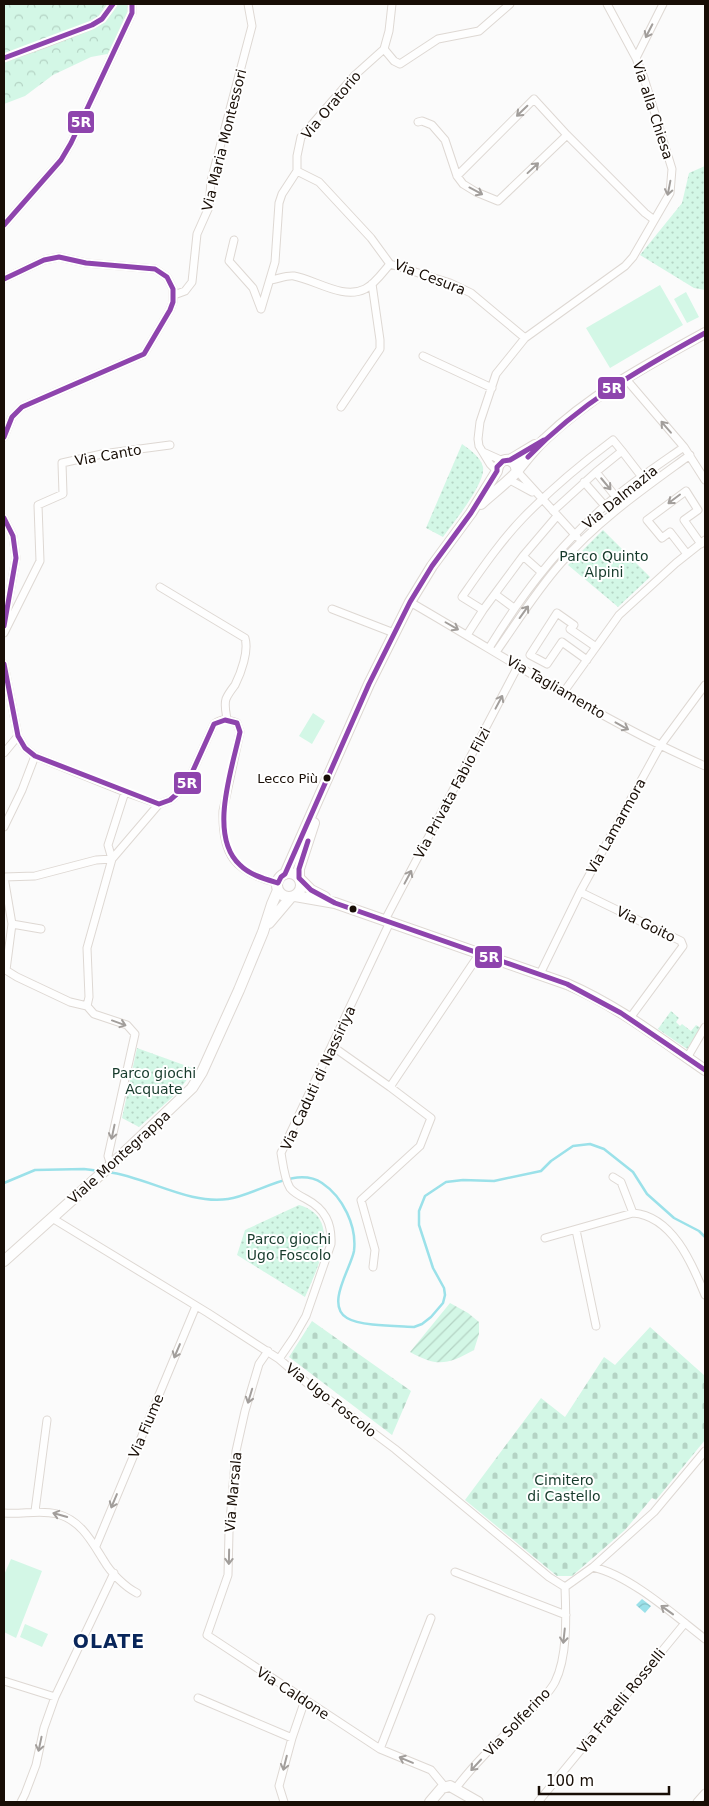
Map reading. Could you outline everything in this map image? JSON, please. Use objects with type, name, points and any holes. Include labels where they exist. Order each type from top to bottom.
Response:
[{"type":"main road","points":[[471,513],[508,479],[514,477],[544,440],[580,409],[625,378],[705,332]]},
{"type":"main road","points":[[544,440],[506,460],[498,467],[471,513],[432,566],[410,602],[369,684],[278,886],[286,897],[293,896],[335,903],[540,974],[596,996],[705,1070]]},
{"type":"main road","points":[[506,460],[515,464],[517,471]]},
{"type":"main road","points":[[497,471],[501,477],[508,479]]},
{"type":"main road","points":[[293,896],[301,888],[299,869],[334,765]]},
{"type":"main road","points":[[285,874],[299,878],[311,890],[335,903]]},
{"type":"main road","name":"Viale Montegrappa","points":[[4,1261],[110,1166],[192,1088],[206,1062],[263,932],[278,886]]},
{"type":"main road","name":"Viale Montegrappa","points":[[263,932],[277,912],[293,896]]},
{"type":"main road","points":[[430,1802],[451,1786],[478,1802]]},
{"type":"main road","points":[[456,1789],[460,1796],[458,1802]]},
{"type":"street","points":[[4,58],[92,24],[102,18],[113,4]]},
{"type":"street","points":[[4,225],[50,174],[71,143],[132,13],[132,4]]},
{"type":"street","name":"Via Maria Montessori","points":[[174,295],[185,290],[192,282],[197,234],[209,207],[211,181],[252,26],[248,4]]},
{"type":"street","points":[[392,4],[389,30],[384,48],[394,61],[400,64],[438,39],[479,31],[510,4]]},
{"type":"street","name":"Via alla Chiesa","points":[[483,452],[479,446],[478,439],[480,422],[496,374],[525,338],[625,266],[633,257],[670,193],[672,168],[652,101],[636,58],[607,4]]},
{"type":"street","points":[[636,58],[663,4]]},
{"type":"street","name":"Via Oratorio","points":[[297,171],[297,156],[302,137],[355,75],[384,48]]},
{"type":"street","points":[[457,176],[534,99],[645,213],[654,219]]},
{"type":"street","points":[[418,122],[422,120],[428,122],[445,140],[457,176],[463,184],[476,192],[498,201],[567,135]]},
{"type":"street","points":[[234,240],[229,261],[253,288],[261,309],[275,262],[279,203],[282,194],[297,171]]},
{"type":"street","name":"Via Cesura","points":[[297,171],[319,182],[371,238],[390,264],[450,283],[471,292],[525,338]]},
{"type":"street","points":[[4,279],[44,260],[59,257],[86,263],[155,269],[167,277],[171,283],[174,295],[170,310],[144,354],[22,407],[12,417],[4,437]]},
{"type":"street","points":[[271,280],[293,276],[346,292],[364,290],[390,264]]},
{"type":"street","points":[[340,407],[380,349],[372,284]]},
{"type":"street","points":[[423,356],[492,388]]},
{"type":"street","points":[[625,378],[684,447],[705,480]]},
{"type":"street","points":[[483,610],[462,598],[539,497],[613,440],[642,477]]},
{"type":"street","name":"Via Canto","points":[[4,634],[40,561],[38,505],[63,494],[62,463],[102,454],[170,445]]},
{"type":"street","name":"Via Dalmazia","points":[[488,648],[514,608],[541,572],[574,535],[616,497],[684,447]]},
{"type":"street","points":[[467,635],[483,610],[555,514],[584,482],[622,451]]},
{"type":"street","points":[[483,452],[506,460]]},
{"type":"street","points":[[483,452],[497,471]]},
{"type":"street","name":"Via Dalmazia","points":[[496,652],[549,578],[581,542],[622,506],[690,455]]},
{"type":"street","points":[[517,471],[581,542]]},
{"type":"street","points":[[596,472],[616,497]]},
{"type":"street","points":[[508,479],[539,497]]},
{"type":"street","points":[[584,482],[605,506]]},
{"type":"street","points":[[563,693],[619,615],[703,542],[684,520],[698,510],[686,491],[647,520],[662,538],[670,532],[687,554]]},
{"type":"street","points":[[4,518],[13,536],[16,558],[4,626]]},
{"type":"street","points":[[523,556],[541,572]]},
{"type":"street","points":[[160,587],[244,638],[246,644],[242,666],[225,704],[227,719]]},
{"type":"street","points":[[495,594],[514,608]]},
{"type":"street","name":"Via Tagliamento","points":[[410,602],[563,693],[660,746],[705,766]]},
{"type":"street","points":[[332,609],[394,633]]},
{"type":"street","points":[[587,660],[562,642],[547,664],[530,655],[557,613],[574,625],[570,629],[596,647]]},
{"type":"street","points":[[4,664],[18,736],[24,748],[36,756],[159,804]]},
{"type":"street","name":"Via Privata Fabio Filzi","points":[[388,921],[518,666]]},
{"type":"street","name":"Via Lamarmora","points":[[540,974],[580,892],[660,746],[705,685]]},
{"type":"street","points":[[87,1006],[89,997],[87,948],[112,859],[159,804],[170,800],[186,786],[214,724],[221,719],[237,723],[240,732],[223,811],[227,849],[232,859],[245,870],[278,886]]},
{"type":"street","points":[[4,753],[18,736]]},
{"type":"street","points":[[4,825],[22,790],[36,756]]},
{"type":"street","points":[[112,859],[108,846],[125,792]]},
{"type":"street","points":[[110,1166],[108,1156],[135,1034],[127,1025],[94,1014],[87,1006],[70,1002],[17,977],[5,969],[12,924],[4,877],[35,876],[96,860],[112,859]]},
{"type":"street","name":"Via Goito","points":[[580,892],[681,941],[682,946],[630,1018]]},
{"type":"street","name":"Via Caduti di Nassiriya","points":[[279,1359],[306,1316],[331,1244],[329,1220],[321,1208],[298,1195],[290,1188],[281,1153],[388,921]]},
{"type":"street","points":[[12,924],[41,929]]},
{"type":"street","points":[[390,1087],[480,953]]},
{"type":"street","points":[[687,1058],[705,1027]]},
{"type":"street","points":[[332,1046],[431,1118],[420,1146],[361,1200],[375,1250],[373,1267]]},
{"type":"street","points":[[613,1177],[621,1182],[633,1213]]},
{"type":"street","points":[[544,1238],[633,1213],[643,1214],[659,1222],[671,1233],[694,1266],[705,1294]]},
{"type":"street","name":"Via Ugo Foscolo","points":[[52,1218],[268,1351],[307,1383],[395,1449],[549,1578],[565,1587]]},
{"type":"street","points":[[576,1230],[596,1326]]},
{"type":"street","name":"Via Fiume","points":[[96,1546],[196,1306]]},
{"type":"street","name":"Via Marsala","points":[[207,1635],[228,1575],[229,1532],[236,1451],[259,1364],[268,1351]]},
{"type":"street","points":[[35,1511],[47,1420]]},
{"type":"street","points":[[565,1587],[593,1567],[654,1512],[705,1450]]},
{"type":"street","points":[[4,1513],[35,1511],[56,1513],[67,1517],[80,1526],[96,1546],[105,1563],[137,1593]]},
{"type":"street","points":[[593,1567],[633,1585],[705,1639]]},
{"type":"street","points":[[456,1572],[566,1615]]},
{"type":"street","points":[[21,1802],[36,1766],[44,1728],[55,1697],[114,1573]]},
{"type":"street","name":"Via Solferino","points":[[456,1789],[496,1743],[544,1697],[555,1682],[562,1660],[566,1615],[565,1587]]},
{"type":"street","points":[[380,1749],[431,1618]]},
{"type":"street","name":"Via Fratelli Rosselli","points":[[538,1802],[685,1624]]},
{"type":"street","name":"Via Caldone","points":[[207,1635],[380,1749],[431,1770],[441,1794]]},
{"type":"street","points":[[4,1681],[55,1697]]},
{"type":"street","points":[[198,1698],[292,1738]]},
{"type":"street","points":[[284,1802],[279,1786],[305,1700]]},
{"type":"street","points":[[698,1802],[705,1793]]},
{"type":"green space","points":[[4,4],[132,4],[118,52],[91,57],[53,75],[25,96],[4,104]]},
{"type":"green space","points":[[705,166],[705,290],[694,288],[640,255],[682,203],[689,173]]},
{"type":"green space","points":[[660,285],[683,325],[610,368],[586,328]]},
{"type":"green space","points":[[686,292],[699,317],[687,323],[674,299]]},
{"type":"green space","points":[[462,444],[480,460],[483,474],[468,503],[443,537],[426,528]]},
{"type":"green space","name":"Parco Quinto Alpini","points":[[603,530],[650,577],[618,607],[568,565]]},
{"type":"green space","points":[[313,713],[325,721],[312,744],[299,736]]},
{"type":"green space","points":[[671,1011],[679,1018],[676,1022],[680,1026],[682,1024],[691,1031],[696,1025],[701,1028],[687,1049],[658,1029]]},
{"type":"green space","name":"Parco giochi Acquate","points":[[137,1048],[195,1069],[176,1094],[139,1127],[122,1118]]},
{"type":"green space","name":"Parco giochi Ugo Foscolo","points":[[299,1205],[313,1212],[321,1221],[324,1232],[320,1259],[305,1297],[237,1255],[245,1230]]},
{"type":"green space","points":[[450,1303],[479,1322],[479,1334],[474,1350],[456,1359],[442,1362],[428,1360],[410,1352]]},
{"type":"green space","points":[[312,1321],[411,1391],[392,1435],[289,1357]]},
{"type":"green space","name":"Cimitero di Castello","points":[[650,1327],[705,1376],[705,1440],[656,1500],[652,1498],[625,1530],[572,1576],[557,1576],[465,1500],[541,1398],[565,1417],[604,1357],[615,1365]]},
{"type":"green space","points":[[11,1559],[42,1571],[16,1638],[4,1632],[4,1575]]},
{"type":"green space","points":[[25,1624],[48,1634],[42,1647],[20,1637]]},
{"type":"water","points":[[642,1599],[651,1606],[645,1613],[636,1605]]},
{"type":"waterway","points":[[108,1172],[138,1179],[183,1194],[213,1200],[228,1199],[288,1179],[300,1177],[311,1178],[322,1183],[330,1189],[342,1204],[351,1222],[353,1232],[354,1251],[341,1286],[338,1304],[341,1312],[347,1318],[369,1324],[414,1327],[431,1317],[443,1303],[444,1288],[433,1268],[419,1225],[419,1211],[425,1196],[446,1182],[463,1180],[494,1181],[541,1171],[551,1161],[573,1146],[590,1144],[604,1149],[633,1172],[647,1194],[674,1218],[699,1231],[705,1237]]},
{"type":"waterway","points":[[4,1183],[35,1170],[84,1169],[100,1171]]},
{"type":"transit line","name":"5R","points":[[4,58],[92,25],[102,19],[113,4]]},
{"type":"transit line","name":"5R","points":[[4,225],[61,160],[71,143],[132,13],[132,4]]},
{"type":"transit line","name":"5R","points":[[4,279],[44,260],[59,257],[86,263],[155,269],[167,277],[173,289],[173,302],[170,310],[144,354],[22,407],[12,417],[4,437]]},
{"type":"transit line","name":"5R","points":[[528,457],[568,420],[612,388],[705,333]]},
{"type":"transit line","name":"5R","points":[[4,664],[18,736],[25,748],[35,756],[159,804],[170,800],[186,786],[214,724],[225,720],[237,723],[240,732],[225,802],[225,837],[230,852],[240,865],[258,876],[278,883],[285,874],[369,684],[410,602],[432,566],[471,513],[497,471],[497,467],[503,461],[510,460],[544,440]]},
{"type":"transit line","name":"5R","points":[[4,518],[13,536],[16,558],[4,626]]},
{"type":"transit line","name":"5R","points":[[308,841],[299,869],[299,878],[311,890],[335,903],[567,984],[621,1013],[705,1070]]},
{"type":"place","name":"Lecco Più","points":[[327,778]]},
{"type":"district","name":"OLATE","points":[[109,1641]]}]
